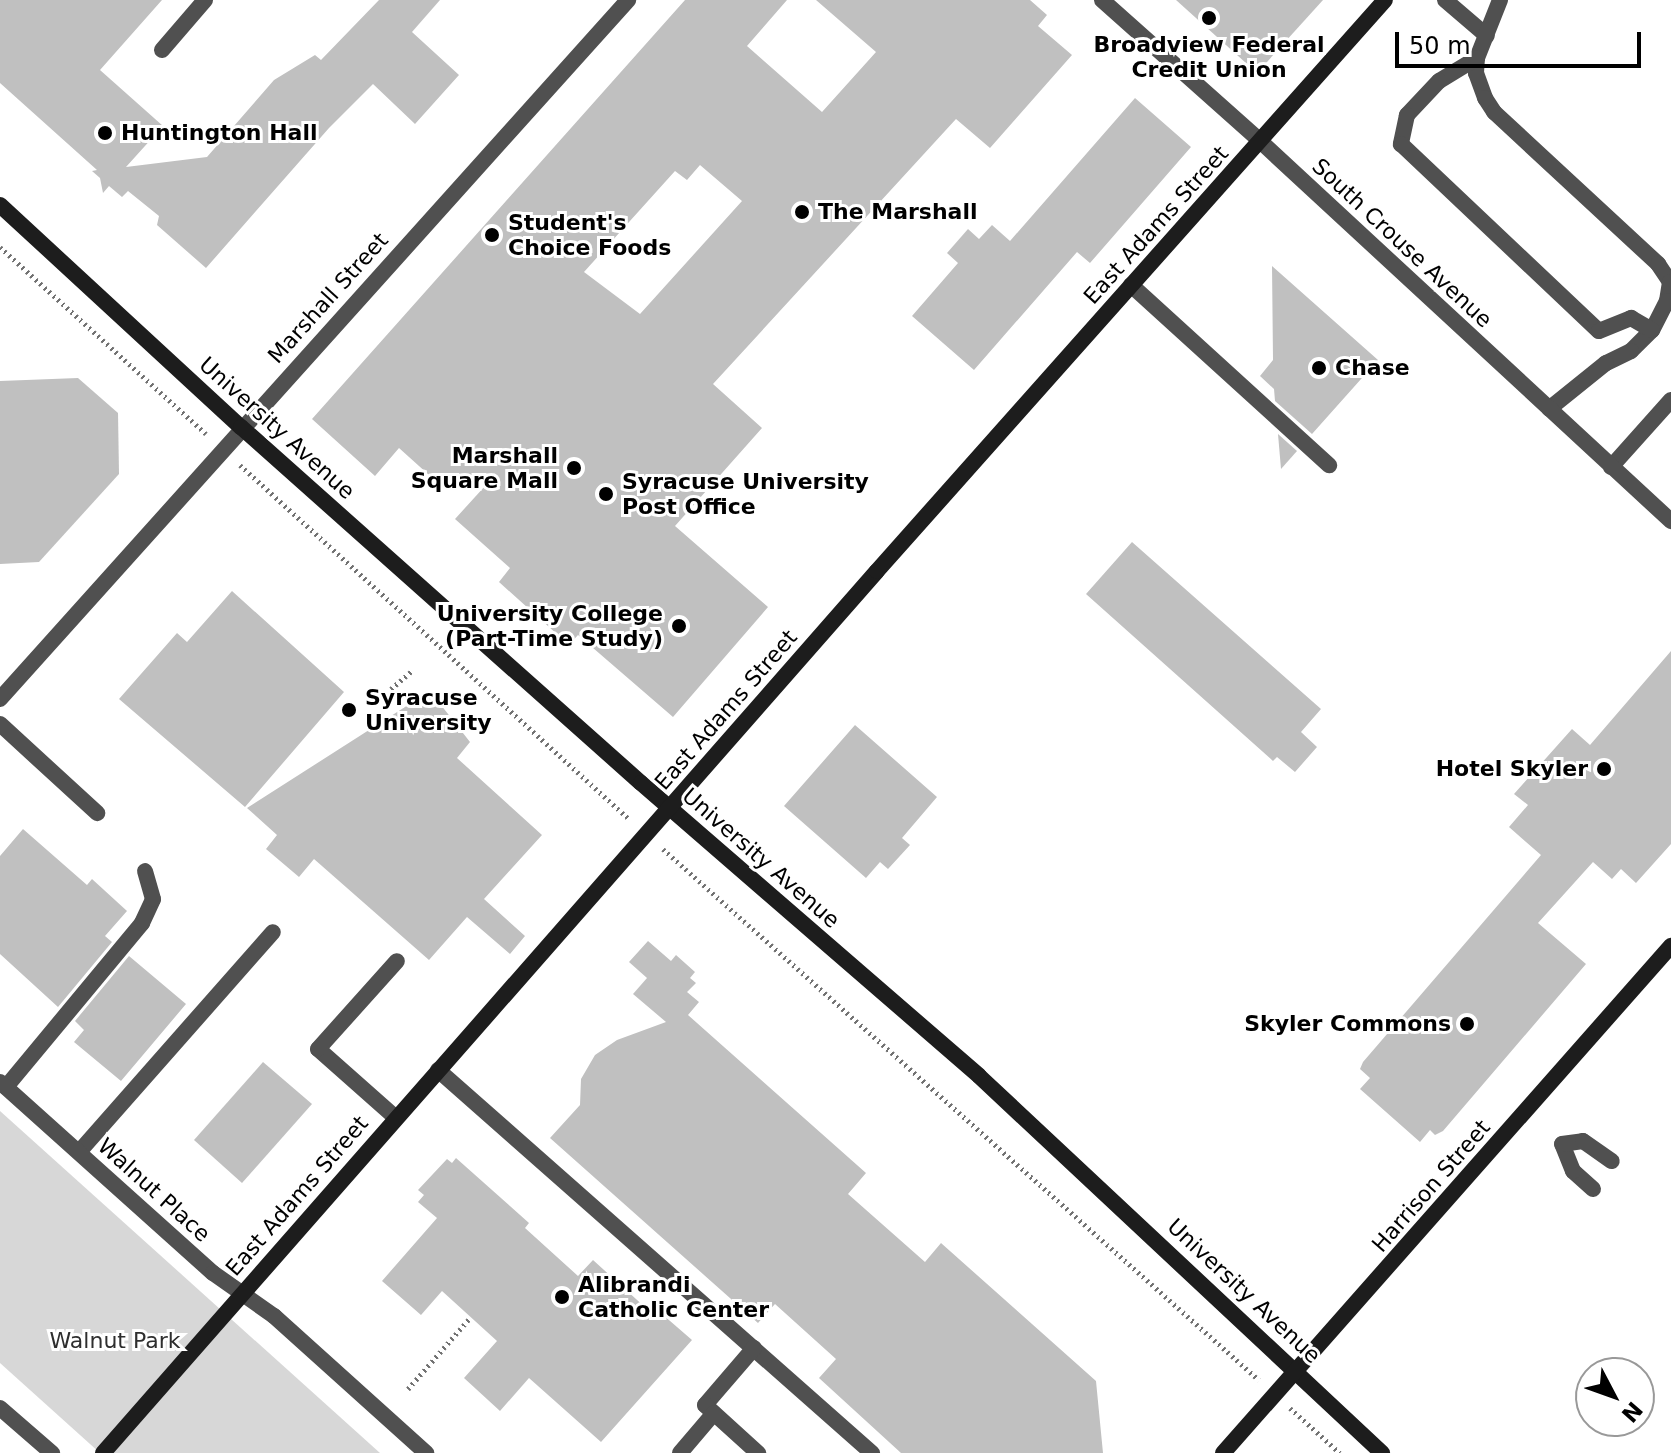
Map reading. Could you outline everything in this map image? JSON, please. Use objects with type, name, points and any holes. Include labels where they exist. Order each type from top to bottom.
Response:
[{"type":"street","points":[[162,50],[205,0]]},
{"type":"street","name":"Marshall Street","points":[[0,699],[241,427],[628,0]]},
{"type":"street","name":"South Crouse Avenue","points":[[1102,0],[1260,141],[1671,521]]},
{"type":"street","name":"East Adams Street","points":[[103,1453],[669,807],[1385,0]]},
{"type":"street","points":[[1445,0],[1487,36]]},
{"type":"street","points":[[1500,0],[1477,58],[1478,85],[1494,112],[1665,272],[1670,282],[1667,301],[1652,330],[1631,351],[1606,363],[1549,409]]},
{"type":"street","points":[[1477,58],[1439,81],[1407,115],[1401,144],[1599,331],[1631,318],[1652,330]]},
{"type":"street","name":"University Avenue","points":[[0,205],[241,427],[669,807],[979,1076],[1382,1453]]},
{"type":"street","points":[[1131,285],[1329,465]]},
{"type":"street","points":[[1611,467],[1671,400]]},
{"type":"street","points":[[0,724],[97,813]]},
{"type":"street","points":[[3,1084],[142,923],[153,899],[145,871]]},
{"type":"street","points":[[79,1152],[273,932]]},
{"type":"street","name":"Harrison Street","points":[[1223,1453],[1298,1372],[1671,946]]},
{"type":"street","points":[[396,1118],[318,1049],[397,961]]},
{"type":"street","points":[[438,1070],[872,1453]]},
{"type":"street","name":"Walnut Place","points":[[3,1084],[241,1294],[274,1316],[426,1453]]},
{"type":"street","points":[[1593,1189],[1573,1171],[1562,1144],[1583,1141],[1612,1161]]},
{"type":"street","points":[[754,1348],[705,1405],[758,1453]]},
{"type":"street","points":[[0,1408],[52,1453]]},
{"type":"street","points":[[680,1453],[714,1413]]},
{"type":"path","points":[[0,247],[646,834],[1340,1453]]},
{"type":"path","points":[[391,689],[412,671]]},
{"type":"path","points":[[408,1389],[469,1319]]},
{"type":"green space","name":"Walnut Park","points":[[0,1111],[380,1453],[100,1453],[0,1363]]},
{"type":"building","name":"Huntington Hall","points":[[0,0],[162,0],[100,70],[163,126],[126,167],[207,157],[274,80],[315,55],[321,60],[379,0],[440,0],[412,32],[459,75],[415,124],[373,84],[329,128],[206,268],[157,225],[159,216],[128,191],[122,197],[109,186],[103,193],[100,178],[92,171],[97,170],[0,83]]},
{"type":"building","points":[[685,0],[787,0],[747,46],[822,112],[876,52],[816,0],[1030,0],[1047,15],[1038,26],[1072,55],[990,148],[956,119],[713,384],[762,428],[675,526],[768,607],[673,717],[578,635],[569,645],[499,582],[510,568],[455,519],[495,475],[429,475],[399,448],[375,476],[312,419]],"holes":[[[700,165],[742,201],[640,314],[584,272],[675,171],[687,180]]]},
{"type":"building","points":[[1176,0],[1323,0],[1257,73]]},
{"type":"building","points":[[1135,98],[1191,147],[1090,263],[1077,252],[974,370],[912,316],[958,263],[947,253],[968,229],[979,239],[992,225],[1010,241]]},
{"type":"building","name":"Chase","points":[[1272,266],[1378,360],[1312,434],[1275,401],[1274,389],[1260,376],[1273,360]]},
{"type":"building","points":[[78,378],[118,413],[119,474],[39,562],[0,564],[0,381]]},
{"type":"building","points":[[1278,434],[1297,451],[1281,469]]},
{"type":"building","points":[[1132,542],[1321,709],[1301,732],[1317,747],[1295,772],[1277,757],[1273,761],[1086,594]]},
{"type":"building","points":[[232,591],[344,692],[245,807],[119,699],[177,633],[187,642]]},
{"type":"building","points":[[1671,651],[1671,844],[1636,883],[1621,869],[1612,879],[1593,862],[1538,923],[1586,964],[1443,1131],[1435,1135],[1430,1130],[1420,1142],[1360,1089],[1370,1078],[1360,1069],[1363,1062],[1541,855],[1509,827],[1528,805],[1514,794],[1572,729],[1590,745]]},
{"type":"building","points":[[430,691],[470,742],[457,758],[542,835],[484,899],[525,936],[510,954],[467,917],[429,960],[314,859],[299,877],[266,849],[277,835],[247,808]]},
{"type":"building","points":[[855,725],[937,797],[902,838],[910,845],[888,869],[880,862],[866,878],[784,806]]},
{"type":"building","points":[[23,829],[87,885],[92,879],[127,911],[105,936],[112,942],[58,1007],[0,954],[0,856]]},
{"type":"building","points":[[648,941],[671,961],[676,955],[695,972],[690,978],[696,983],[687,992],[699,1002],[688,1015],[866,1173],[848,1194],[925,1262],[941,1243],[1096,1381],[1103,1453],[901,1453],[819,1378],[836,1359],[775,1304],[758,1323],[550,1138],[580,1105],[581,1079],[595,1055],[617,1040],[666,1022],[633,994],[647,978],[629,962]]},
{"type":"building","points":[[129,956],[186,1004],[121,1081],[74,1042],[84,1030],[75,1021]]},
{"type":"building","points":[[263,1062],[312,1104],[242,1183],[194,1140]]},
{"type":"building","name":"Alibrandi Catholic Center","points":[[456,1158],[529,1223],[525,1228],[578,1276],[593,1260],[658,1319],[662,1314],[692,1340],[601,1442],[529,1378],[500,1411],[464,1378],[497,1341],[442,1291],[421,1315],[382,1281],[437,1218],[418,1202],[424,1195],[418,1190],[447,1159],[452,1163]]},
{"type":"place","name":"Broadview Federal Credit Union","points":[[1209,18]]},
{"type":"place","name":"Huntington Hall","points":[[105,133]]},
{"type":"place","name":"The Marshall","points":[[802,212]]},
{"type":"place","name":"Student's Choice Foods","points":[[492,235]]},
{"type":"place","name":"Chase","points":[[1319,368]]},
{"type":"place","name":"Marshall Square Mall","points":[[574,468]]},
{"type":"place","name":"Syracuse University Post Office","points":[[606,494]]},
{"type":"place","name":"University College (Part-Time Study)","points":[[679,626]]},
{"type":"place","name":"Syracuse University","points":[[349,710]]},
{"type":"place","name":"Hotel Skyler","points":[[1604,769]]},
{"type":"place","name":"Skyler Commons","points":[[1467,1024]]},
{"type":"place","name":"Alibrandi Catholic Center","points":[[562,1297]]}]
